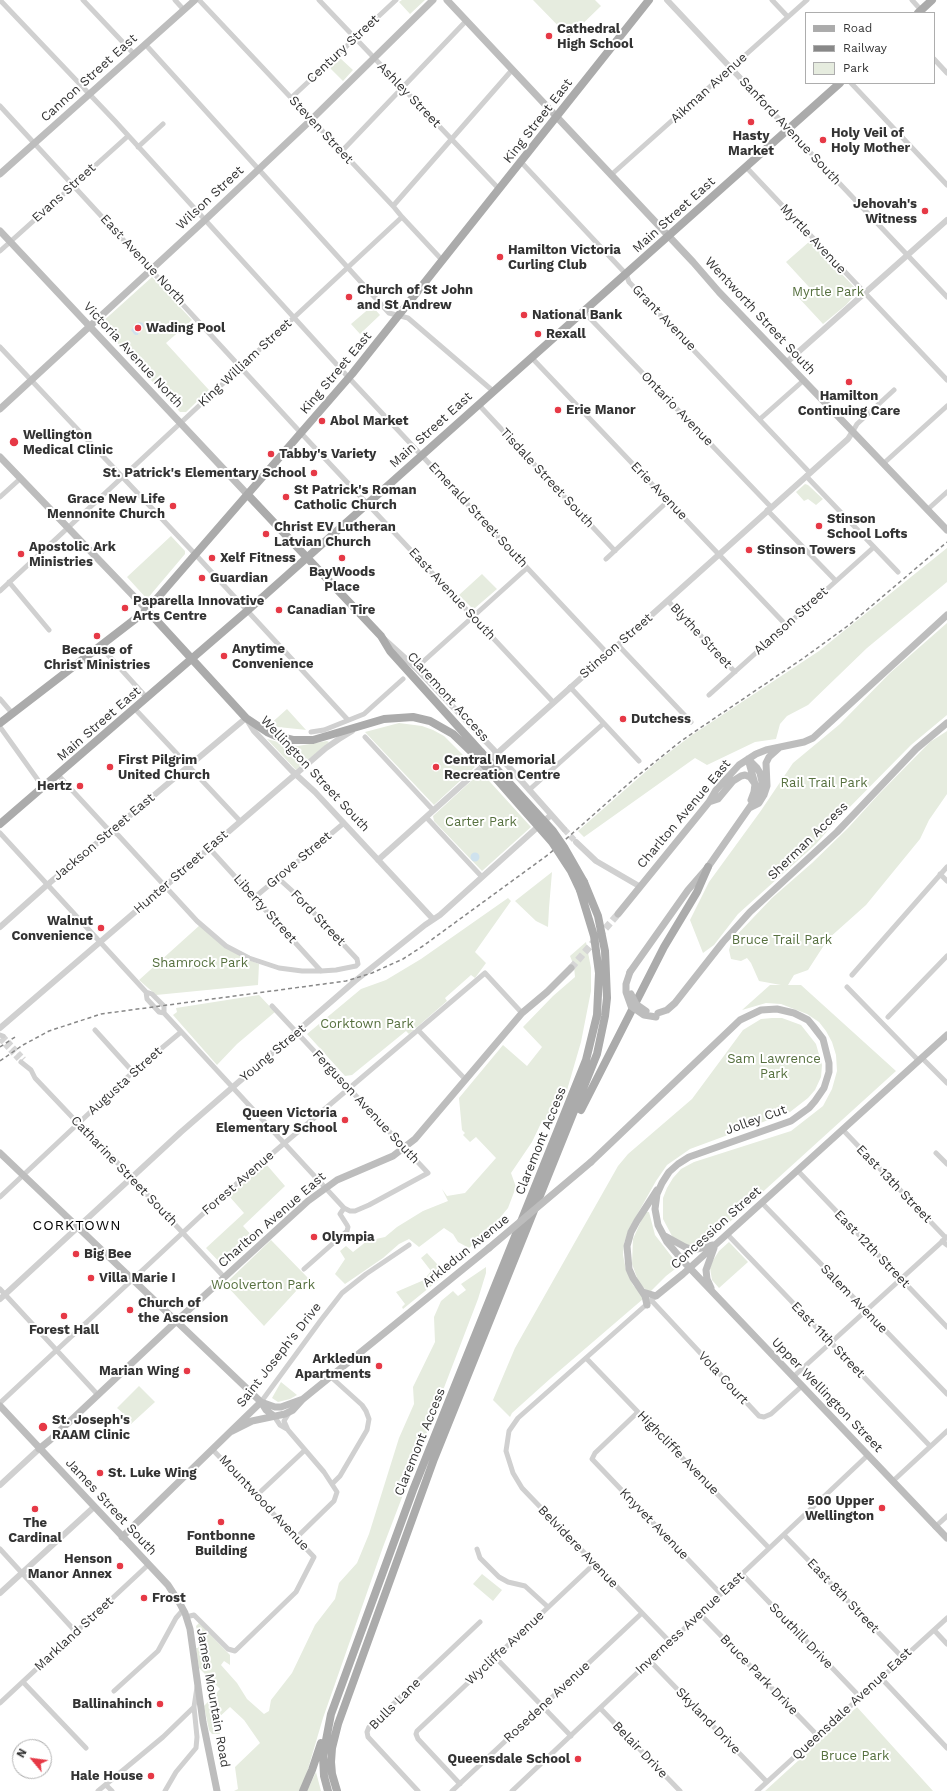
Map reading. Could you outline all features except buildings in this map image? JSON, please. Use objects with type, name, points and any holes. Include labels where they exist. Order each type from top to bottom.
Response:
[{"type":"main road","name":"Cannon Street East","points":[[0,174],[195,0]]},
{"type":"main road","name":"Wilson Street","points":[[0,409],[152,270],[312,119],[433,0]]},
{"type":"main road","name":"Wentworth Street South","points":[[446,0],[719,292],[947,530]]},
{"type":"main road","name":"King Street East","points":[[0,723],[146,610],[349,378],[649,0]]},
{"type":"main road","points":[[920,11],[932,0]]},
{"type":"main road","name":"Main Street East","points":[[0,824],[248,611],[478,404],[839,84]]},
{"type":"main road","name":"Victoria Avenue North","points":[[0,231],[248,495]]},
{"type":"main road","points":[[0,458],[21,478],[146,610]]},
{"type":"main road","name":"Claremont Access","points":[[248,495],[381,636],[390,651],[480,755],[552,842],[571,871],[580,890],[594,936],[599,973],[597,1015],[586,1060],[413,1490],[331,1714],[323,1756],[324,1776],[328,1791]]},
{"type":"main road","name":"Wellington Street South","points":[[146,610],[246,718]]},
{"type":"main road","name":"Charlton Avenue East","points":[[618,914],[731,773],[748,759],[761,752],[804,742],[813,738],[947,615]]},
{"type":"main road","name":"Claremont Access","points":[[246,718],[267,732],[276,736],[303,741],[317,739],[367,723],[402,717],[430,720],[453,734],[480,755],[553,831],[568,853],[584,882],[598,916],[604,939],[607,980],[605,1016],[597,1054],[434,1459],[338,1724],[332,1748],[332,1774],[337,1791]]},
{"type":"main road","name":"Sherman Access","points":[[748,759],[757,768],[762,782],[761,791],[708,867],[688,890],[648,949],[645,957],[632,973],[630,990],[634,1001],[645,1011],[657,1015],[671,1007],[692,984],[723,942],[750,912],[837,832],[916,749],[947,723]]},
{"type":"main road","points":[[749,808],[759,803],[764,795],[767,786],[766,763],[769,757],[779,748]]},
{"type":"main road","name":"Sherman Access","points":[[748,759],[755,784],[749,808]]},
{"type":"main road","points":[[709,802],[718,799],[733,781],[741,776],[745,775],[750,777],[755,784]]},
{"type":"main road","points":[[550,1171],[664,947],[697,892],[708,867]]},
{"type":"main road","name":"Charlton Avenue East","points":[[40,1448],[306,1203],[346,1175],[376,1164],[405,1148],[426,1127],[522,1013],[547,992],[571,968]]},
{"type":"main road","name":"Jolley Cut","points":[[689,1268],[673,1250],[662,1234],[658,1225],[655,1209],[657,1194],[662,1183],[673,1168],[689,1157],[772,1128],[797,1117],[809,1108],[824,1088],[829,1072],[828,1055],[823,1039],[808,1020],[790,1012],[769,1009],[754,1013],[740,1020],[734,1026]]},
{"type":"main road","name":"Arkledun Avenue","points":[[232,1432],[252,1421],[289,1412],[297,1407],[303,1399],[489,1248],[591,1162],[734,1026]]},
{"type":"main road","name":"Concession Street","points":[[651,1300],[798,1171],[947,1035]]},
{"type":"main road","points":[[0,1153],[177,1321],[261,1402],[266,1410],[274,1416]]},
{"type":"main road","points":[[651,1300],[633,1278],[629,1269],[628,1246],[631,1232],[662,1183]]},
{"type":"main road","points":[[662,1234],[684,1247],[693,1250],[707,1248],[716,1244]]},
{"type":"main road","points":[[715,1295],[709,1285],[706,1270],[716,1244]]},
{"type":"main road","name":"Upper Wellington Street","points":[[689,1268],[947,1538]]},
{"type":"main road","points":[[643,1292],[651,1300]]},
{"type":"main road","points":[[261,1402],[274,1407],[281,1407],[303,1399]]},
{"type":"main road","name":"Saint Joseph's Drive","points":[[122,1537],[232,1432],[261,1402]]},
{"type":"main road","name":"James Street South","points":[[0,1404],[170,1588],[185,1613]]},
{"type":"main road","name":"James Mountain Road","points":[[185,1613],[190,1629],[197,1684],[217,1791]]},
{"type":"main road","points":[[303,1791],[312,1770],[331,1714]]},
{"type":"street","name":"Emerald Street South","points":[[0,0],[128,136],[349,378],[607,653]]},
{"type":"street","points":[[83,0],[134,54]]},
{"type":"street","points":[[174,0],[184,10]]},
{"type":"street","name":"Steven Street","points":[[199,0],[312,119],[341,152],[394,206],[402,217],[443,261]]},
{"type":"street","name":"Ashley Street","points":[[319,0],[499,189]]},
{"type":"street","name":"Century Street","points":[[291,98],[396,0]]},
{"type":"street","name":"Sanford Avenue South","points":[[667,0],[947,297]]},
{"type":"street","points":[[772,0],[788,17]]},
{"type":"street","name":"Aikman Avenue","points":[[611,175],[807,0]]},
{"type":"street","points":[[912,0],[920,11]]},
{"type":"street","points":[[341,152],[466,21]]},
{"type":"street","points":[[145,44],[389,313],[408,318],[493,391]]},
{"type":"street","points":[[935,60],[947,73]]},
{"type":"street","points":[[394,206],[512,70]]},
{"type":"street","points":[[852,84],[947,185]]},
{"type":"street","name":"East Avenue North","points":[[0,106],[301,433]]},
{"type":"street","points":[[138,147],[163,124]]},
{"type":"street","name":"Evans Street","points":[[0,251],[128,136]]},
{"type":"street","name":"Grant Avenue","points":[[521,162],[626,274],[629,282],[760,419],[898,572]]},
{"type":"street","name":"Myrtle Avenue","points":[[746,167],[947,380]]},
{"type":"street","name":"King William Street","points":[[0,590],[69,528],[402,217]]},
{"type":"street","points":[[787,362],[947,220]]},
{"type":"street","name":"Ontario Avenue","points":[[583,311],[835,580]]},
{"type":"street","points":[[0,346],[348,720]]},
{"type":"street","name":"Erie Avenue","points":[[531,357],[786,625]]},
{"type":"street","points":[[760,419],[804,380]]},
{"type":"street","points":[[853,431],[857,424],[894,390]]},
{"type":"street","name":"Tisdale Street South","points":[[478,404],[615,551]]},
{"type":"street","points":[[884,463],[947,406]]},
{"type":"street","name":"Stinson Street","points":[[378,860],[607,653],[668,601],[848,439],[853,431]]},
{"type":"street","name":"East Avenue South","points":[[301,433],[553,702]]},
{"type":"street","points":[[0,497],[21,478]]},
{"type":"street","points":[[927,510],[947,492]]},
{"type":"street","points":[[606,559],[668,501]]},
{"type":"street","name":"Alanson Street","points":[[709,695],[835,580],[874,547]]},
{"type":"street","points":[[416,668],[527,568]]},
{"type":"street","points":[[9,582],[48,630]]},
{"type":"street","name":"Blythe Street","points":[[668,601],[735,672]]},
{"type":"street","points":[[381,636],[395,646],[416,668],[496,753],[564,829]]},
{"type":"street","points":[[618,645],[691,722]]},
{"type":"street","points":[[100,646],[147,698]]},
{"type":"street","points":[[311,732],[324,730],[364,714],[403,679]]},
{"type":"street","points":[[570,687],[639,761]]},
{"type":"street","points":[[0,699],[12,713]]},
{"type":"street","points":[[135,709],[240,821]]},
{"type":"street","name":"Jackson Street East","points":[[0,927],[47,885],[246,718]]},
{"type":"street","name":"Wellington Street South","points":[[246,718],[254,731],[308,785],[433,919]]},
{"type":"street","name":"Hunter Street East","points":[[0,1028],[240,821],[297,775],[326,748],[367,723]]},
{"type":"street","points":[[529,790],[603,724]]},
{"type":"street","points":[[0,727],[43,787]]},
{"type":"street","points":[[365,737],[433,810]]},
{"type":"street","points":[[58,775],[165,886],[197,922],[226,946],[249,958],[279,968],[302,971],[321,971]]},
{"type":"street","name":"Young Street","points":[[2,1297],[131,1177],[233,1087],[378,962],[433,919],[551,815]]},
{"type":"street","points":[[426,817],[482,877]]},
{"type":"street","name":"Grove Street","points":[[255,898],[344,823]]},
{"type":"street","points":[[0,833],[146,992],[152,994],[164,1006],[164,1012],[181,1032],[344,1208],[340,1214],[347,1225],[347,1230],[304,1269]]},
{"type":"street","points":[[576,842],[596,861],[639,886]]},
{"type":"street","name":"Liberty Street","points":[[210,848],[321,971]]},
{"type":"street","points":[[852,975],[947,866]]},
{"type":"street","points":[[940,874],[947,881]]},
{"type":"street","name":"Ford Street","points":[[278,878],[299,897],[359,962],[356,966],[321,971]]},
{"type":"street","points":[[888,1017],[947,956]]},
{"type":"street","name":"Forest Avenue","points":[[0,1404],[183,1232],[284,1143],[484,973],[522,1013]]},
{"type":"street","points":[[847,987],[947,1083]]},
{"type":"street","name":"Ferguson Avenue South","points":[[272,1006],[428,1174],[355,1211],[350,1211],[344,1208]]},
{"type":"street","points":[[95,1030],[133,1072]]},
{"type":"street","points":[[418,1030],[466,1080]]},
{"type":"street","name":"Augusta Street","points":[[0,1197],[133,1072],[181,1032]]},
{"type":"street","name":"Catharine Street South","points":[[24,1062],[31,1070],[35,1078],[73,1118],[79,1122],[224,1277]]},
{"type":"street","name":"East 13th Street","points":[[843,1130],[945,1238],[947,1245]]},
{"type":"street","points":[[936,1153],[947,1164]]},
{"type":"street","name":"East 12th Street","points":[[798,1171],[947,1327]]},
{"type":"street","name":"Salem Avenue","points":[[762,1203],[947,1394]]},
{"type":"street","name":"East 11th Street","points":[[727,1234],[930,1446]]},
{"type":"street","points":[[793,1377],[945,1238]]},
{"type":"street","name":"Saint Joseph's Drive","points":[[261,1402],[342,1294],[366,1274],[409,1245]]},
{"type":"street","points":[[0,1289],[2,1297],[56,1350],[98,1395]]},
{"type":"street","name":"Concession Street","points":[[506,1441],[509,1431],[518,1418],[651,1300]]},
{"type":"street","name":"Vola Court","points":[[651,1300],[759,1416],[770,1414],[802,1386]]},
{"type":"street","name":"Highcliffe Avenue","points":[[586,1358],[769,1548]]},
{"type":"street","points":[[331,1377],[362,1405],[369,1419],[367,1430],[340,1476],[332,1484]]},
{"type":"street","points":[[289,1412],[284,1421],[288,1430],[336,1491],[336,1498],[296,1538]]},
{"type":"street","name":"Knyvet Avenue","points":[[638,1412],[595,1453],[592,1459],[721,1594]]},
{"type":"street","points":[[274,1416],[280,1425],[288,1430]]},
{"type":"street","points":[[893,1481],[947,1431]]},
{"type":"street","name":"Belvidere Avenue","points":[[506,1441],[506,1450],[510,1467],[519,1483],[594,1564],[670,1642]]},
{"type":"street","points":[[0,1485],[40,1448]]},
{"type":"street","name":"Mountwood Avenue","points":[[185,1613],[196,1616],[228,1649],[235,1651],[296,1592],[314,1557],[213,1450]]},
{"type":"street","points":[[257,1495],[305,1450]]},
{"type":"street","name":"Inverness Avenue East","points":[[512,1791],[868,1456]]},
{"type":"street","points":[[0,1593],[94,1507]]},
{"type":"street","points":[[935,1526],[947,1516]]},
{"type":"street","name":"East 8th Street","points":[[784,1535],[903,1658]]},
{"type":"street","points":[[0,1549],[75,1631]]},
{"type":"street","points":[[477,1549],[483,1561],[499,1577],[508,1582],[525,1586],[548,1607]]},
{"type":"street","name":"Wycliffe Avenue","points":[[460,1784],[418,1739],[416,1734],[594,1564]]},
{"type":"street","name":"Markland Street","points":[[1,1701],[148,1565]]},
{"type":"street","name":"Southill Drive","points":[[742,1574],[861,1698]]},
{"type":"street","points":[[114,1691],[158,1651],[176,1618],[185,1613]]},
{"type":"street","name":"Rosedene Avenue","points":[[452,1791],[642,1613]]},
{"type":"street","name":"Bruce Park Drive","points":[[700,1614],[818,1736]]},
{"type":"street","name":"Queensdale Avenue East","points":[[757,1791],[882,1679],[947,1618]]},
{"type":"street","name":"Bulls Lane","points":[[418,1791],[368,1737],[366,1732],[369,1727],[480,1622]]},
{"type":"street","points":[[934,1630],[947,1644]]},
{"type":"street","points":[[495,1657],[571,1736]]},
{"type":"street","name":"Skyland Drive","points":[[650,1661],[767,1782]]},
{"type":"street","points":[[882,1679],[947,1748]]},
{"type":"street","points":[[23,1682],[86,1748]]},
{"type":"street","points":[[165,1791],[176,1772],[194,1751],[197,1737],[194,1707],[197,1684]]},
{"type":"street","points":[[98,1791],[160,1740],[194,1707]]},
{"type":"street","name":"Belair Drive","points":[[600,1708],[680,1791]]},
{"type":"street","points":[[106,1785],[112,1791]]},
{"type":"green space","points":[[402,0],[425,0],[410,14],[399,2]]},
{"type":"green space","points":[[533,0],[595,0],[601,6],[569,37]]},
{"type":"green space","points":[[340,58],[353,70],[343,81],[330,68]]},
{"type":"green space","name":"Myrtle Park","points":[[810,241],[858,291],[846,305],[823,324],[798,297],[809,287],[786,262]]},
{"type":"green space","points":[[152,277],[192,320],[166,343],[209,390],[186,412],[180,412],[100,324]]},
{"type":"green space","points":[[372,306],[380,315],[360,334],[351,324]]},
{"type":"green space","points":[[805,484],[823,499],[816,505],[808,499],[804,501],[796,492]]},
{"type":"green space","points":[[171,536],[185,551],[185,554],[147,599],[127,577]]},
{"type":"green space","name":"Rail Trail Park","points":[[947,548],[947,582],[867,648],[808,705],[787,716],[780,724],[776,739],[755,742],[707,765],[695,758],[584,837],[578,831],[659,760],[692,735],[819,651]]},
{"type":"green space","points":[[482,574],[497,589],[473,609],[459,595]]},
{"type":"green space","name":"Rail Trail Park","points":[[947,623],[947,715],[911,745],[836,821],[816,844],[738,914],[714,945],[703,953],[690,920],[709,882],[760,812],[793,763],[840,724],[890,673]]},
{"type":"green space","points":[[287,709],[306,730],[268,726]]},
{"type":"green space","points":[[399,723],[422,726],[444,736],[475,767],[434,805],[365,732]]},
{"type":"green space","name":"Bruce Trail Park","points":[[947,731],[947,794],[929,820],[920,839],[866,905],[828,939],[808,970],[794,975],[788,985],[801,985],[896,1071],[702,1247],[695,1247],[681,1243],[672,1236],[663,1219],[663,1198],[673,1178],[681,1169],[694,1162],[791,1131],[823,1106],[832,1089],[837,1071],[836,1055],[832,1042],[819,1022],[807,1014],[781,1004],[766,1003],[742,1010],[770,985],[781,985],[759,981],[751,963],[747,958],[741,961],[731,959],[729,950],[732,940],[772,898],[812,863],[848,828],[930,742]]},
{"type":"green space","points":[[267,739],[298,746],[327,741],[329,742],[296,770]]},
{"type":"green space","name":"Carter Park","points":[[481,772],[531,827],[482,871],[434,821],[433,816]]},
{"type":"green space","points":[[552,872],[548,927],[536,921],[515,901]]},
{"type":"green space","name":"Corktown Park","points":[[508,898],[511,901],[475,952],[486,963],[475,978],[471,975],[445,998],[447,1001],[409,1034],[406,1031],[352,1075],[345,1076],[307,1034],[361,989],[386,980],[421,959]]},
{"type":"green space","name":"Shamrock Park","points":[[200,925],[242,957],[259,964],[258,985],[156,995],[139,980]]},
{"type":"green space","points":[[586,942],[591,968],[591,991],[581,1042],[565,1097],[555,1115],[542,1121],[532,1142],[511,1173],[516,1187],[508,1208],[489,1231],[469,1248],[458,1242],[453,1234],[444,1228],[419,1247],[409,1239],[399,1244],[383,1258],[345,1284],[335,1274],[345,1259],[340,1251],[346,1246],[353,1252],[367,1241],[385,1237],[397,1227],[423,1211],[448,1201],[442,1189],[447,1196],[465,1193],[496,1158],[476,1137],[470,1142],[463,1135],[465,1133],[462,1130],[459,1098],[503,1045],[527,1066],[542,1047],[523,1027],[553,996],[575,977],[574,966],[570,956]]},
{"type":"green space","name":"Shamrock Park","points":[[259,995],[275,1012],[237,1044],[217,1065],[173,1015],[177,1012],[176,1008]]},
{"type":"green space","name":"Sam Lawrence Park","points":[[782,1018],[801,1025],[816,1044],[822,1065],[821,1077],[815,1090],[808,1098],[790,1112],[690,1149],[667,1165],[656,1181],[629,1229],[624,1243],[623,1255],[626,1270],[633,1285],[643,1296],[643,1299],[551,1378],[512,1413],[510,1417],[493,1400],[515,1348],[618,1166],[628,1154],[692,1099],[743,1030],[761,1019]]},
{"type":"green space","points":[[266,1164],[285,1186],[243,1226],[255,1239],[224,1267],[206,1248],[244,1213],[229,1196]]},
{"type":"green space","points":[[645,1212],[649,1212],[655,1235],[679,1266],[666,1276],[650,1292],[639,1283],[632,1264],[633,1239]]},
{"type":"green space","name":"Woolverton Park","points":[[271,1240],[308,1278],[264,1326],[225,1284]]},
{"type":"green space","points":[[729,1242],[748,1262],[719,1288],[712,1280],[710,1268],[719,1251]]},
{"type":"green space","points":[[427,1253],[446,1274],[403,1309],[402,1307],[405,1304],[396,1292],[424,1280],[431,1271],[421,1258]]},
{"type":"green space","points":[[486,1267],[486,1273],[478,1299],[383,1547],[323,1718],[305,1779],[299,1791],[234,1791],[238,1789],[235,1767],[260,1743],[244,1720],[230,1707],[216,1720],[220,1734],[212,1734],[209,1730],[204,1706],[220,1689],[199,1668],[196,1648],[198,1648],[199,1639],[196,1626],[199,1623],[230,1655],[230,1665],[224,1661],[221,1665],[237,1683],[247,1699],[264,1714],[269,1711],[271,1700],[292,1673],[315,1625],[335,1599],[339,1583],[357,1563],[369,1534],[399,1438],[414,1404],[413,1387],[435,1342],[434,1317],[441,1301],[453,1291],[458,1296],[466,1290],[461,1284]]},
{"type":"green space","points":[[281,1382],[297,1395],[290,1399],[278,1402],[272,1398]]},
{"type":"green space","points":[[139,1386],[155,1402],[131,1424],[128,1424],[121,1417],[124,1414],[117,1408]]},
{"type":"green space","points":[[482,1574],[502,1590],[493,1601],[473,1584]]},
{"type":"green space","name":"Bruce Park","points":[[857,1707],[933,1791],[765,1791]]},
{"type":"green space","points":[[316,1772],[321,1791],[307,1791]]},
{"type":"water","name":"Wading Pool","points":[[139,322],[143,323],[144,327],[139,331],[138,335],[135,335],[131,330]]},
{"type":"water","points":[[473,853],[477,853],[479,857],[477,861],[473,861],[471,859],[471,855]]},
{"type":"tunnel","points":[[564,829],[576,842]]},
{"type":"tunnel","points":[[571,968],[618,914]]},
{"type":"tunnel","points":[[3,1036],[24,1059]]},
{"type":"tunnel","points":[[0,1039],[21,1062]]},
{"type":"railway","points":[[0,1061],[23,1045],[49,1031],[101,1014],[346,981],[372,973],[403,959],[549,854],[635,778],[681,741],[805,657],[849,625],[947,542]]},
{"type":"railway","points":[[0,1047],[15,1037]]},
{"type":"place","name":"Cathedral High School","points":[[549,36]]},
{"type":"place","name":"Hasty Market","points":[[751,122]]},
{"type":"place","name":"Holy Veil of Holy Mother","points":[[823,140]]},
{"type":"place","name":"Jehovah's Witness","points":[[925,211]]},
{"type":"place","name":"Hamilton Victoria Curling Club","points":[[500,257]]},
{"type":"place","name":"Church of St John and St Andrew","points":[[349,297]]},
{"type":"place","name":"National Bank","points":[[524,315]]},
{"type":"place","name":"Wading Pool","points":[[138,328]]},
{"type":"place","name":"Rexall","points":[[538,334]]},
{"type":"place","name":"Hamilton Continuing Care","points":[[849,382]]},
{"type":"place","name":"Erie Manor","points":[[558,410]]},
{"type":"place","name":"Abol Market","points":[[322,421]]},
{"type":"place","name":"Wellington Medical Clinic","points":[[14,442]]},
{"type":"place","name":"Tabby's Variety","points":[[271,454]]},
{"type":"place","name":"St. Patrick's Elementary School","points":[[314,473]]},
{"type":"place","name":"St Patrick's Roman Catholic Church","points":[[286,497]]},
{"type":"place","name":"Grace New Life Mennonite Church","points":[[173,506]]},
{"type":"place","name":"Stinson School Lofts","points":[[819,526]]},
{"type":"place","name":"Christ EV Lutheran Latvian Church","points":[[266,534]]},
{"type":"place","name":"Stinson Towers","points":[[749,550]]},
{"type":"place","name":"Apostolic Ark Ministries","points":[[21,554]]},
{"type":"place","name":"Xelf Fitness","points":[[212,558]]},
{"type":"place","name":"BayWoods Place","points":[[342,558]]},
{"type":"place","name":"Guardian","points":[[202,578]]},
{"type":"place","name":"Paparella Innovative Arts Centre","points":[[125,608]]},
{"type":"place","name":"Canadian Tire","points":[[279,610]]},
{"type":"place","name":"Because of Christ Ministries","points":[[97,636]]},
{"type":"place","name":"Anytime Convenience","points":[[224,656]]},
{"type":"place","name":"Dutchess","points":[[623,719]]},
{"type":"place","name":"First Pilgrim United Church","points":[[110,767]]},
{"type":"place","name":"Central Memorial Recreation Centre","points":[[436,767]]},
{"type":"place","name":"Hertz","points":[[80,786]]},
{"type":"place","name":"Walnut Convenience","points":[[101,928]]},
{"type":"place","name":"Queen Victoria Elementary School","points":[[345,1120]]},
{"type":"place","name":"Olympia","points":[[314,1237]]},
{"type":"place","name":"Big Bee","points":[[76,1254]]},
{"type":"place","name":"Villa Marie I","points":[[91,1278]]},
{"type":"place","name":"Church of the Ascension","points":[[130,1310]]},
{"type":"place","name":"Forest Hall","points":[[64,1316]]},
{"type":"place","name":"Arkledun Apartments","points":[[379,1366]]},
{"type":"place","name":"Marian Wing","points":[[187,1371]]},
{"type":"place","name":"St. Joseph's RAAM Clinic","points":[[43,1427]]},
{"type":"place","name":"St. Luke Wing","points":[[100,1473]]},
{"type":"place","name":"500 Upper Wellington","points":[[882,1508]]},
{"type":"place","name":"The Cardinal","points":[[35,1509]]},
{"type":"place","name":"Fontbonne Building","points":[[221,1522]]},
{"type":"place","name":"Henson Manor Annex","points":[[120,1566]]},
{"type":"place","name":"Frost","points":[[144,1598]]},
{"type":"place","name":"Ballinahinch","points":[[160,1704]]},
{"type":"place","name":"Queensdale School","points":[[578,1759]]},
{"type":"place","name":"Hale House","points":[[151,1776]]},
{"type":"district","name":"CORKTOWN","points":[[77,1226]]}]
